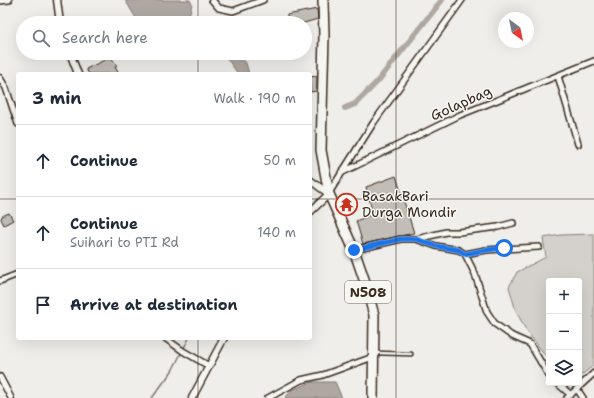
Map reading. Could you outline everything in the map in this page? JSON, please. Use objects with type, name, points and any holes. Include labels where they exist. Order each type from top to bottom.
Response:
[{"type":"highway","name":"N508","points":[[323,0],[324,36],[321,150],[329,194],[354,250],[374,315],[373,398]]},
{"type":"street","points":[[0,1],[9,0]]},
{"type":"street","points":[[57,0],[59,16]]},
{"type":"street","points":[[212,0],[219,8],[233,11],[263,0]]},
{"type":"street","points":[[312,210],[329,194],[374,122],[462,0]]},
{"type":"street","points":[[73,60],[77,72]]},
{"type":"street","name":"Golapbag","points":[[341,173],[460,115],[594,62]]},
{"type":"street","points":[[558,76],[578,144]]},
{"type":"street","points":[[0,78],[6,88],[16,118]]},
{"type":"street","points":[[312,181],[329,194]]},
{"type":"street","points":[[354,250],[401,239],[416,239],[446,232],[498,227],[513,223]]},
{"type":"street","points":[[416,239],[436,246],[459,250],[465,254],[475,274],[487,312],[495,324],[512,336],[530,344],[546,371]]},
{"type":"street","points":[[465,254],[486,250],[539,248]]},
{"type":"street","points":[[0,281],[16,275]]},
{"type":"street","points":[[168,340],[209,366]]},
{"type":"street","points":[[192,398],[223,340]]},
{"type":"street","points":[[268,398],[301,380],[323,374],[373,355]]},
{"type":"street","points":[[560,386],[569,396],[594,373]]},
{"type":"street","points":[[0,377],[11,398]]},
{"type":"street","points":[[577,389],[583,398]]},
{"type":"lane","points":[[373,355],[410,354]]},
{"type":"shaded area","points":[[125,0],[190,0],[192,4],[189,16],[135,16]]},
{"type":"shaded area","points":[[228,60],[244,60],[246,63],[248,72],[237,72]]},
{"type":"shaded area","points":[[594,234],[594,365],[582,375],[582,278],[546,278],[546,356],[526,330],[516,311],[509,287],[517,272],[546,257],[543,238],[561,235]]},
{"type":"shaded area","points":[[312,382],[335,382],[342,398],[285,398],[292,390]]},
{"type":"building","points":[[317,9],[318,19],[312,21],[312,16],[287,15]]},
{"type":"building","points":[[105,60],[113,60],[117,66],[115,67],[118,72],[88,72],[86,69]]},
{"type":"building","points":[[317,76],[317,91],[312,92],[312,77]]},
{"type":"building","points":[[396,176],[414,233],[363,244],[356,221],[373,214],[366,187]]},
{"type":"building","points":[[9,213],[13,220],[4,225],[1,219],[2,216]]},
{"type":"waterway","points":[[345,108],[355,104],[377,82],[442,0]]},
{"type":"waterway","points":[[152,398],[172,371],[188,340]]},
{"type":"place","name":"BasakBari Durga Mondir","points":[[347,204]]},
{"type":"route","points":[[354,250],[401,239],[416,239],[436,246],[459,250],[465,254],[504,248]]}]
